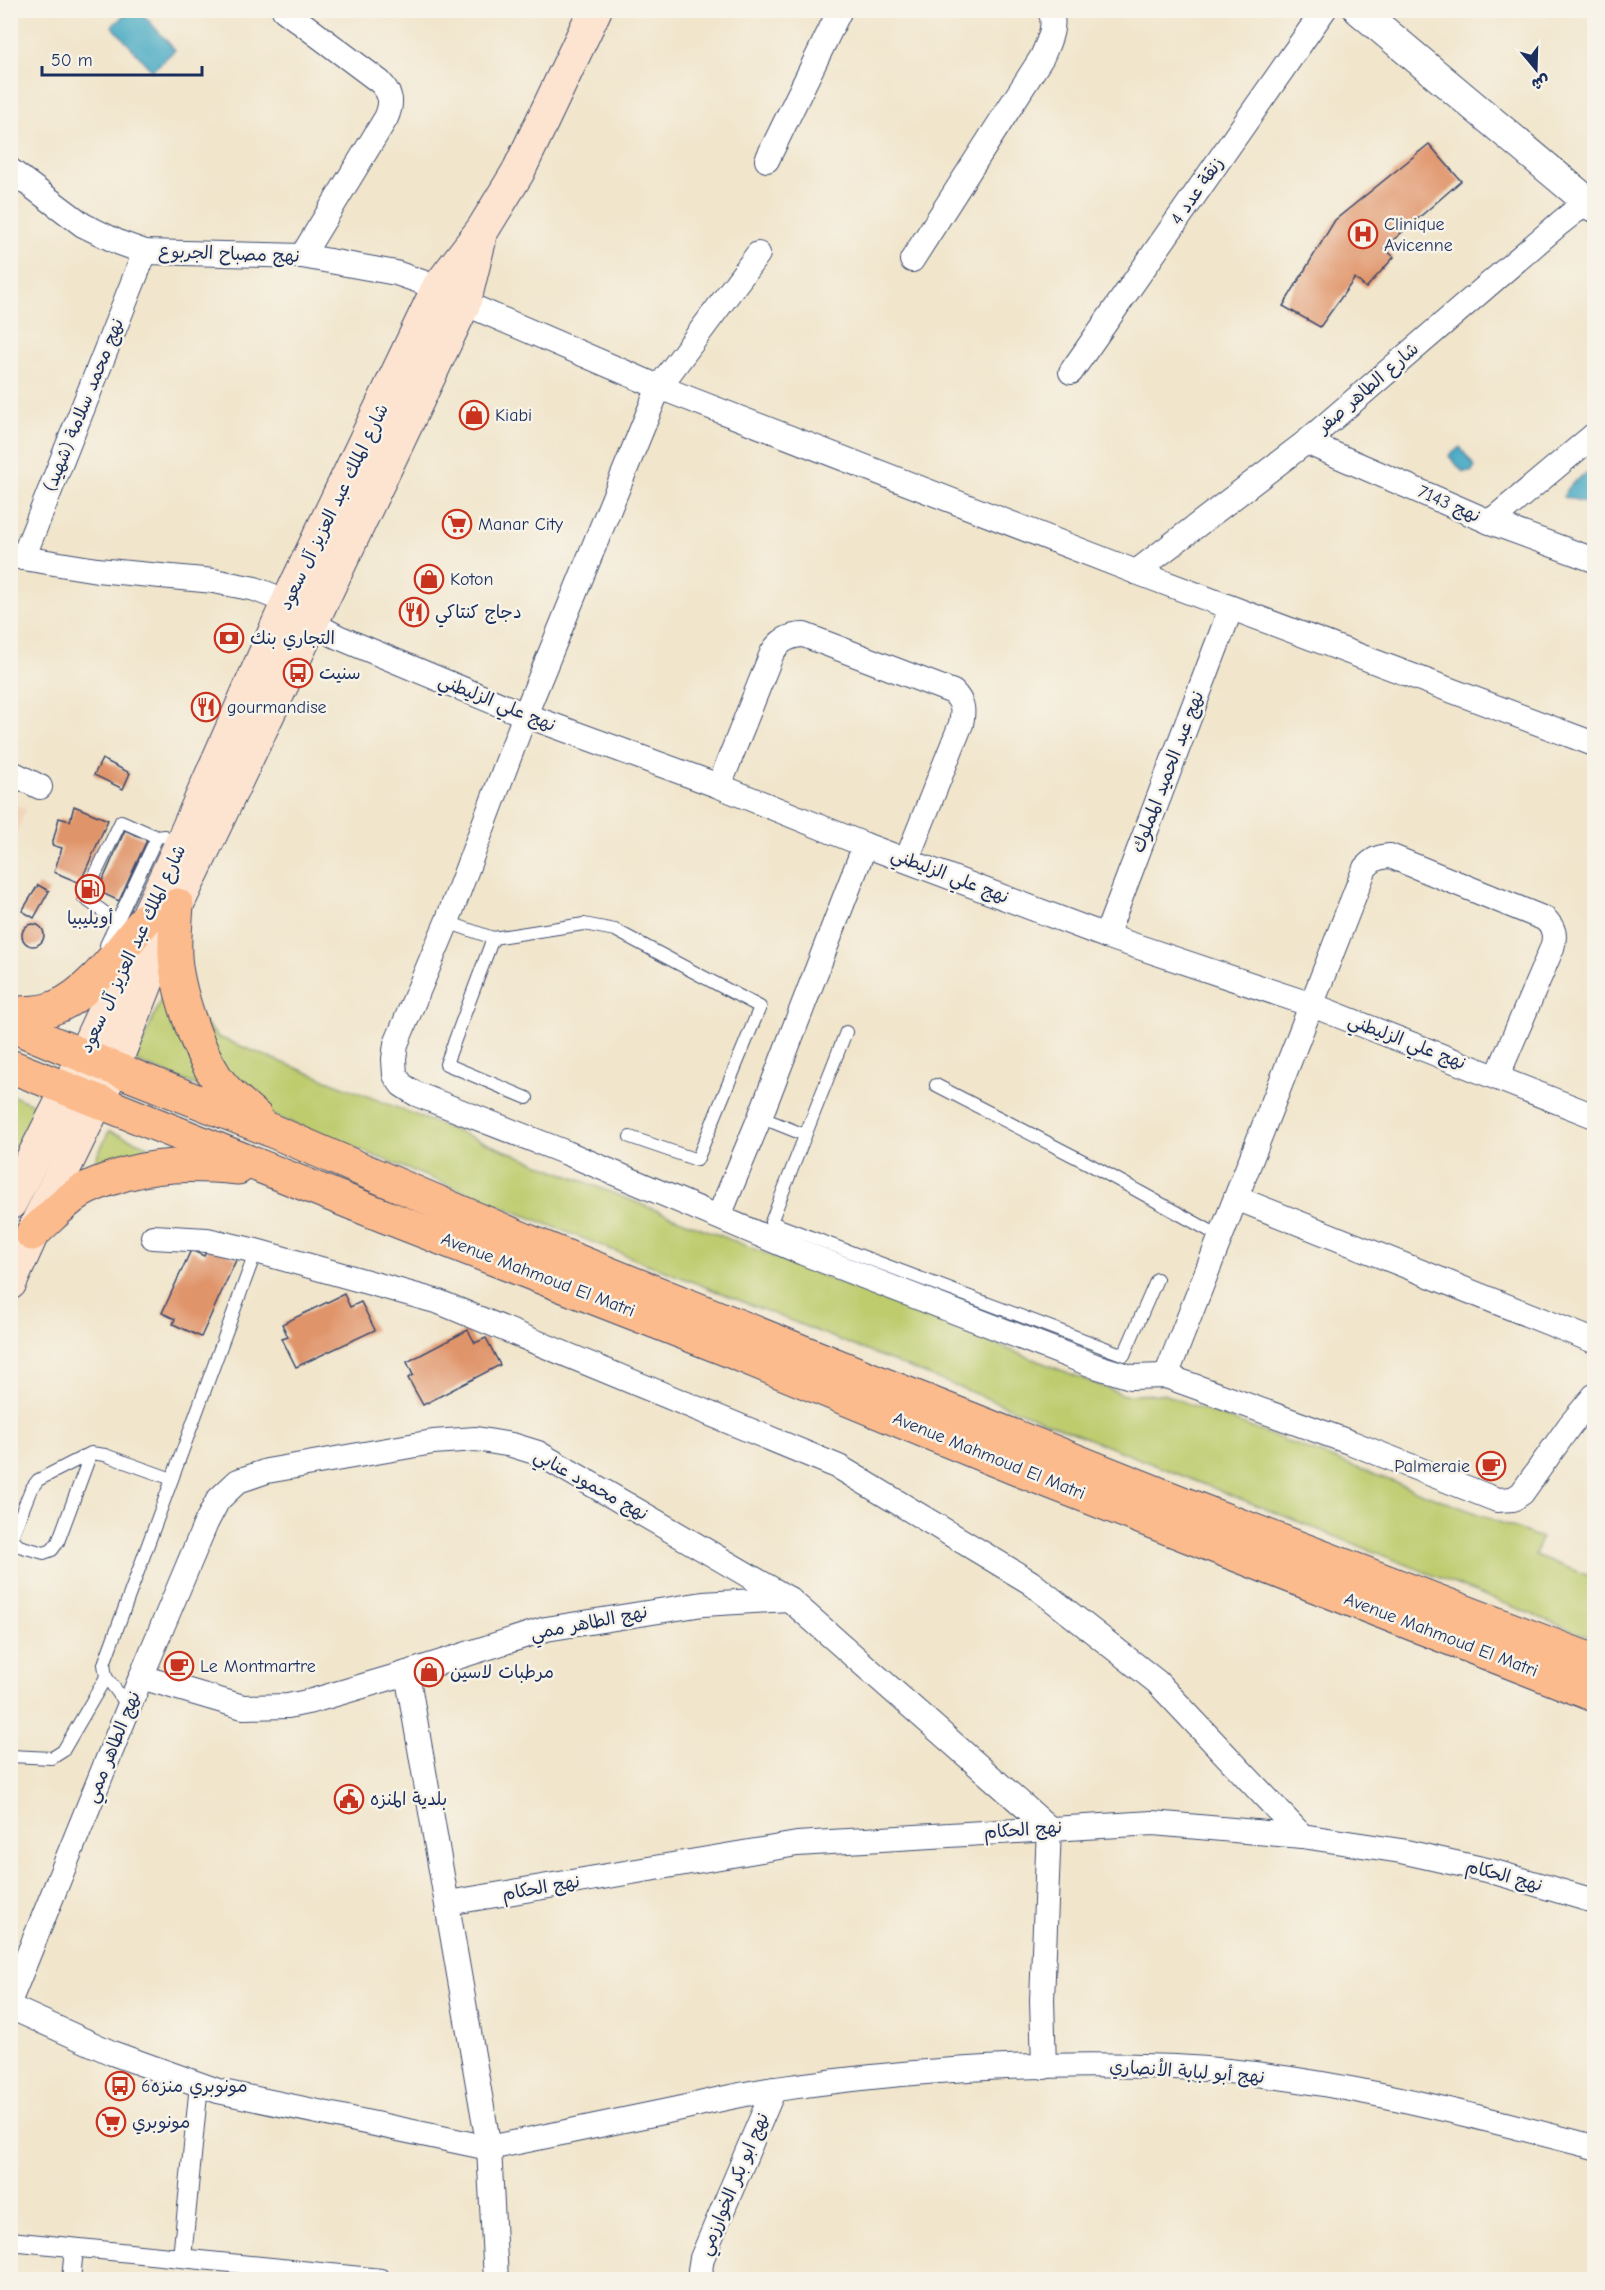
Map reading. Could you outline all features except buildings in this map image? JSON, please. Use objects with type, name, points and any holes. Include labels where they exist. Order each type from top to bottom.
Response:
[{"type":"highway","points":[[177,905],[176,969],[188,1015],[204,1056],[222,1086],[270,1130]]},
{"type":"highway","points":[[10,1013],[58,1007],[75,996],[93,980],[132,921]]},
{"type":"highway","name":"Avenue Mahmoud El Matri","points":[[10,1025],[98,1063],[270,1130],[605,1272],[1200,1510],[1594,1661]]},
{"type":"highway","name":"Avenue Mahmoud El Matri","points":[[10,1066],[1017,1468],[1594,1695]]},
{"type":"highway","points":[[32,1234],[77,1194],[128,1172],[160,1166],[197,1164],[270,1171]]},
{"type":"main road","name":"شارع الملك عبد العزيز آل سعود","points":[[82,1095],[177,905],[299,614],[483,229],[518,172],[595,10]]},
{"type":"main road","name":"شارع الملك عبد العزيز آل سعود","points":[[98,1063],[132,921],[171,835],[299,614]]},
{"type":"main road","points":[[10,1203],[82,1095]]},
{"type":"main road","points":[[10,1283],[32,1234],[82,1095]]},
{"type":"street","points":[[284,10],[380,82],[391,97],[391,107],[386,118],[302,256]]},
{"type":"street","points":[[767,160],[840,10]]},
{"type":"street","points":[[912,260],[1042,57],[1051,38],[1053,16],[1050,10]]},
{"type":"street","name":"زنقة عدد 4","points":[[1071,372],[1324,10]]},
{"type":"street","points":[[1359,10],[1592,201]]},
{"type":"street","name":"نهج مصباح الجربوع","points":[[10,170],[83,225],[145,252],[302,256],[396,273],[658,387],[1136,572],[1594,744]]},
{"type":"street","name":"شارع الطاهر صفر","points":[[1136,572],[1306,441],[1560,223],[1592,201]]},
{"type":"street","name":"نهج محمد سلامة (شهيد)","points":[[16,556],[145,252]]},
{"type":"street","points":[[758,254],[658,387],[525,716],[447,922],[396,1044],[395,1075],[402,1085],[416,1094],[567,1153],[803,1253],[1095,1366],[1131,1377],[1166,1376],[1352,1443],[1497,1500],[1513,1499],[1522,1493],[1570,1425],[1594,1396]]},
{"type":"street","points":[[1490,522],[1594,435]]},
{"type":"street","name":"نهج 7143","points":[[1306,441],[1490,522],[1594,561]]},
{"type":"street","name":"نهج علي الزليطني","points":[[16,556],[97,570],[214,581],[255,589],[364,649],[525,716],[719,786],[865,845],[1106,936],[1312,1005],[1594,1116]]},
{"type":"street","name":"نهج عبد الحميد المملوك","points":[[1106,936],[1231,608]]},
{"type":"street","points":[[719,786],[772,653],[777,644],[785,639],[804,635],[953,692],[961,700],[963,711],[961,724],[907,860]]},
{"type":"street","points":[[10,772],[40,787]]},
{"type":"street","points":[[719,1216],[760,1117],[865,845]]},
{"type":"street","points":[[1166,1376],[1365,868],[1372,861],[1390,856],[1545,919],[1551,925],[1555,939],[1552,948],[1497,1077]]},
{"type":"street","points":[[1236,1198],[1594,1341]]},
{"type":"street","points":[[153,1237],[207,1240],[256,1251],[439,1302],[839,1467],[1030,1582],[1148,1675],[1302,1836]]},
{"type":"street","name":"نهج محمود عنابي","points":[[141,1677],[206,1523],[218,1500],[238,1481],[267,1471],[433,1442],[476,1440],[512,1445],[547,1458],[789,1599],[1049,1828]]},
{"type":"street","name":"نهج الطاهر ممي","points":[[10,2000],[141,1677],[243,1707],[288,1706],[407,1673],[546,1629],[603,1618],[703,1604],[789,1599]]},
{"type":"street","points":[[407,1673],[489,2148],[495,2280]]},
{"type":"street","name":"نهج الحكام","points":[[448,1903],[797,1844],[1153,1823],[1302,1836],[1401,1851],[1491,1871],[1594,1901]]},
{"type":"street","points":[[1044,2067],[1042,2000],[1049,1828]]},
{"type":"street","points":[[10,2007],[112,2053],[218,2091],[489,2148]]},
{"type":"street","name":"نهج أبو لبابة الأنصاري","points":[[489,2148],[774,2089],[885,2076],[1044,2067],[1176,2067],[1288,2079],[1398,2098],[1594,2147]]},
{"type":"street","points":[[182,2258],[199,2084]]},
{"type":"street","name":"نهج ابو بكر الخوارزمي","points":[[703,2280],[700,2270],[702,2258],[774,2089]]},
{"type":"street","points":[[10,2241],[381,2278],[381,2280]]},
{"type":"street","points":[[71,2280],[74,2248]]},
{"type":"lane","points":[[106,945],[132,921],[84,898],[121,821],[171,835]]},
{"type":"lane","points":[[447,922],[493,938],[584,924],[615,930],[760,1007],[698,1160],[630,1137]]},
{"type":"lane","points":[[493,938],[446,1064],[527,1098]]},
{"type":"lane","points":[[846,1032],[771,1222],[1124,1354],[1157,1279]]},
{"type":"lane","points":[[936,1085],[1089,1164],[1221,1237]]},
{"type":"lane","points":[[760,1117],[805,1135]]},
{"type":"lane","points":[[129,1707],[106,1677],[104,1664],[256,1251]]},
{"type":"lane","points":[[91,1453],[58,1542],[52,1550],[44,1553],[19,1546],[14,1541],[13,1534],[31,1489],[38,1479],[91,1453],[105,1455],[172,1479]]},
{"type":"lane","points":[[10,1755],[52,1758],[63,1751],[106,1677]]},
{"type":"shaded area","points":[[11,802],[26,809],[11,846]]},
{"type":"green space","points":[[168,982],[218,1037],[1124,1395],[1163,1394],[1541,1538],[1535,1555],[1594,1578],[1594,1639],[135,1061]]},
{"type":"green space","points":[[11,1095],[44,1109],[11,1182]]},
{"type":"green space","points":[[109,1131],[174,1156],[82,1188]]},
{"type":"water","points":[[130,10],[140,11],[175,50],[152,71],[112,26]]},
{"type":"water","points":[[1460,447],[1475,467],[1471,472],[1463,472],[1449,456]]},
{"type":"water","points":[[1594,472],[1594,498],[1588,503],[1564,497],[1574,482]]},
{"type":"place","name":"Clinique Avicenne","points":[[1363,234]]},
{"type":"place","name":"Kiabi","points":[[474,415]]},
{"type":"place","name":"Manar City","points":[[457,524]]},
{"type":"place","name":"Koton","points":[[429,579]]},
{"type":"place","name":"دجاج كنتاكي","points":[[414,612]]},
{"type":"place","name":"التجاري بنك","points":[[229,638]]},
{"type":"place","name":"سنيت","points":[[298,673]]},
{"type":"place","name":"gourmandise","points":[[206,707]]},
{"type":"place","name":"أويليبيا","points":[[90,889]]},
{"type":"place","name":"Palmeraie","points":[[1491,1466]]},
{"type":"place","name":"Le Montmartre","points":[[179,1666]]},
{"type":"place","name":"مرطبات لاسين","points":[[429,1672]]},
{"type":"place","name":"بلدية المنزه","points":[[349,1799]]},
{"type":"place","name":"مونوبري منزه6","points":[[120,2086]]},
{"type":"place","name":"مونوبري","points":[[111,2122]]}]
